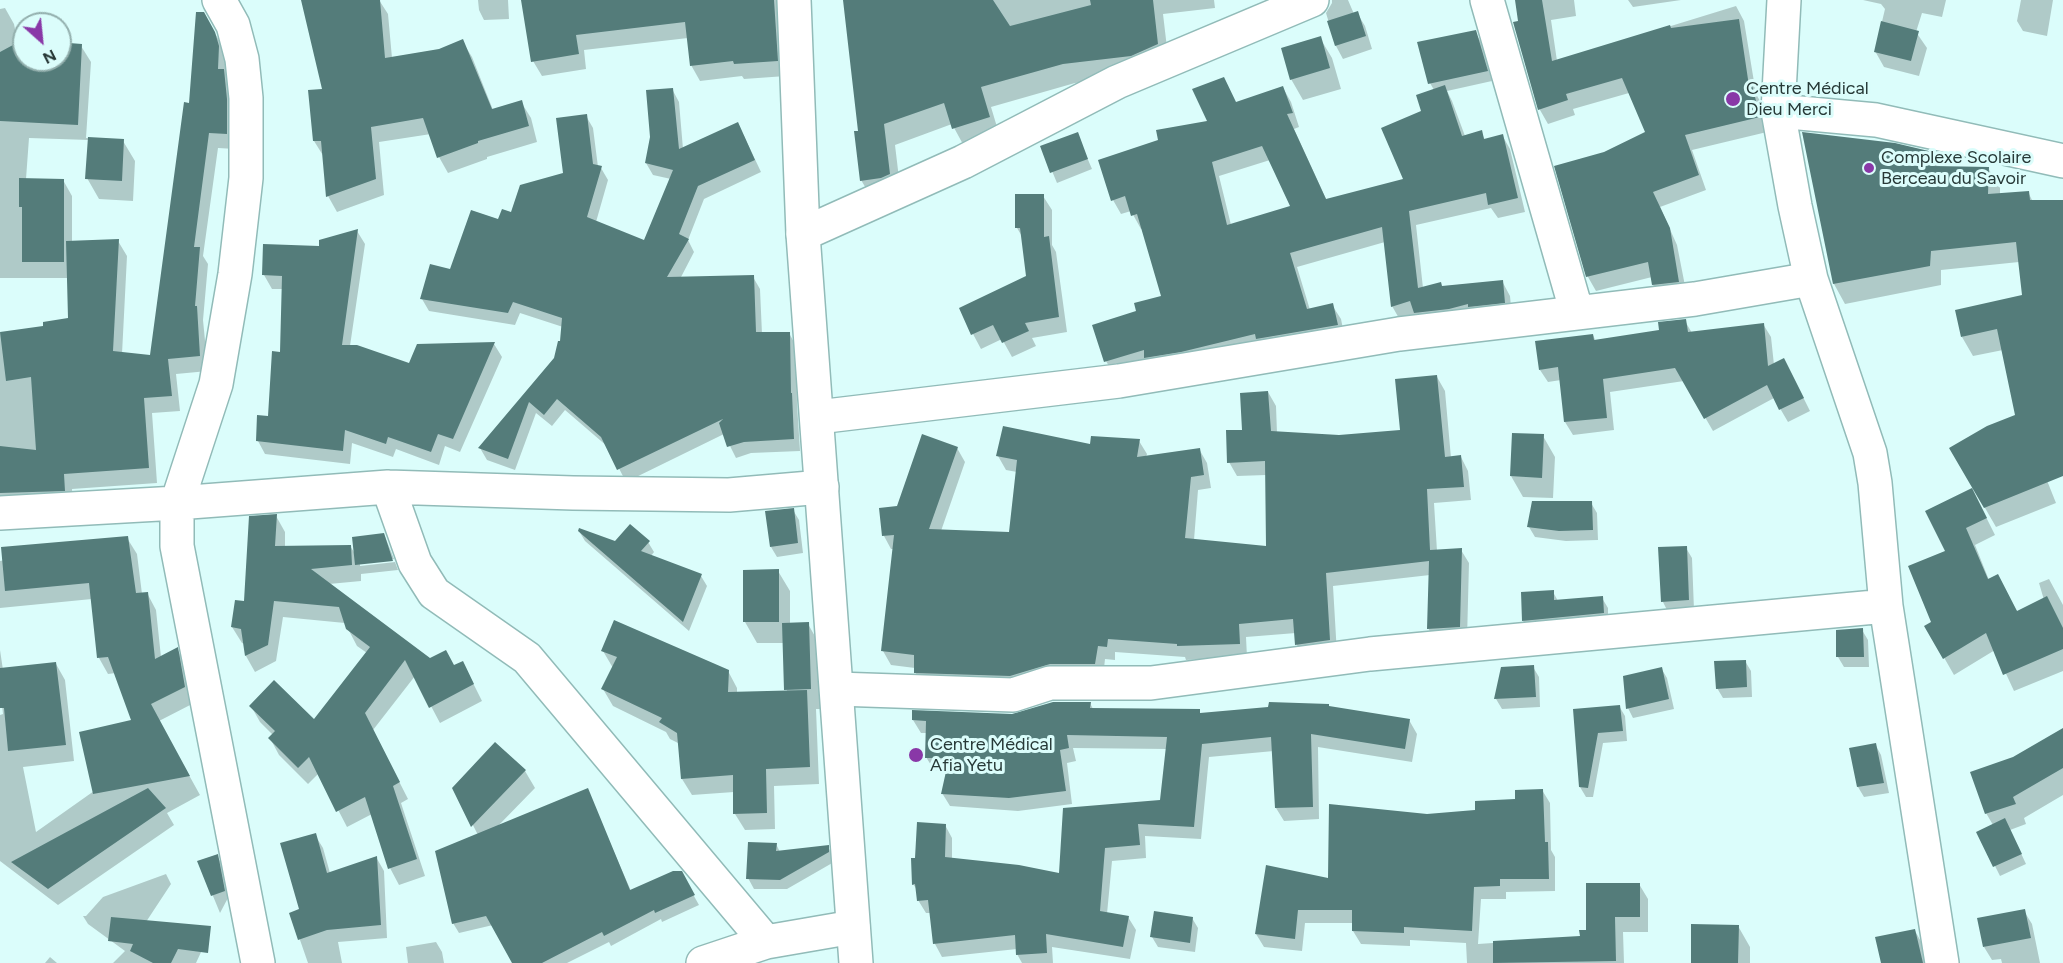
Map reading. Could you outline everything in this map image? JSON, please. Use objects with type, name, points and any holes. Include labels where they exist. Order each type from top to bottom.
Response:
[{"type":"street","points":[[219,0],[232,25],[242,59],[246,98],[246,178],[235,274],[216,384],[177,503],[177,546],[258,963]]},
{"type":"street","points":[[794,0],[803,234],[856,963]]},
{"type":"street","points":[[803,234],[963,162],[1117,82],[1312,0]]},
{"type":"street","points":[[1487,0],[1577,313]]},
{"type":"street","points":[[1784,0],[1778,111],[1811,279],[1870,453],[1875,483],[1886,606],[1942,963]]},
{"type":"street","points":[[1778,111],[1876,120],[2063,161]]},
{"type":"street","points":[[818,417],[1119,381],[1399,334],[1695,299],[1811,279]]},
{"type":"street","points":[[388,487],[415,563],[434,593],[527,658],[766,942]]},
{"type":"street","points":[[0,513],[177,503],[388,487],[729,495],[822,487]]},
{"type":"street","points":[[837,689],[1013,695],[1050,683],[1151,683],[1370,654],[1886,606]]},
{"type":"street","points":[[703,963],[766,942],[853,927]]},
{"type":"building","points":[[301,0],[380,0],[385,58],[439,49],[463,39],[492,109],[522,100],[529,126],[478,141],[478,143],[437,158],[423,118],[371,127],[376,179],[326,197],[321,141],[313,141],[308,90],[322,89]]},
{"type":"building","points":[[521,0],[774,0],[778,61],[734,64],[733,61],[690,66],[685,22],[576,35],[579,54],[531,62]]},
{"type":"building","points":[[843,0],[993,0],[1010,26],[1091,5],[1090,0],[1153,0],[1158,44],[1131,56],[1063,64],[981,87],[990,117],[952,129],[944,103],[884,124],[890,174],[881,178],[860,181],[854,131],[858,131]]},
{"type":"building","points":[[1515,0],[1542,0],[1552,61],[1670,25],[1671,28],[1739,19],[1749,86],[1752,85],[1760,117],[1685,135],[1699,175],[1653,192],[1670,228],[1679,282],[1652,285],[1648,262],[1586,277],[1554,166],[1604,152],[1645,132],[1622,78],[1566,94],[1568,100],[1538,110],[1513,22],[1518,21]]},
{"type":"building","points":[[1358,11],[1366,36],[1335,46],[1327,21]]},
{"type":"building","points":[[196,12],[204,12],[215,32],[219,46],[218,69],[224,69],[227,99],[227,134],[209,133],[194,247],[200,247],[195,306],[197,306],[200,356],[168,359],[172,396],[144,398],[149,468],[64,474],[65,491],[0,493],[0,446],[36,450],[31,377],[6,381],[0,332],[43,326],[43,322],[68,318],[66,241],[119,239],[113,351],[150,355],[184,102],[189,103]]},
{"type":"building","points":[[1881,21],[1919,31],[1911,61],[1874,52]]},
{"type":"building","points":[[1476,30],[1488,71],[1428,84],[1417,42]]},
{"type":"building","points":[[1321,36],[1330,68],[1290,80],[1281,48]]},
{"type":"building","points":[[72,43],[82,44],[78,125],[0,121],[0,52],[12,46],[12,72],[72,72]]},
{"type":"building","points":[[1224,77],[1236,102],[1283,86],[1293,113],[1287,114],[1326,199],[1403,179],[1381,128],[1421,111],[1416,95],[1445,85],[1462,136],[1482,130],[1484,139],[1503,134],[1518,198],[1488,205],[1486,193],[1409,211],[1418,288],[1441,282],[1442,286],[1503,280],[1505,303],[1468,307],[1468,304],[1449,309],[1414,313],[1410,301],[1391,307],[1382,227],[1290,253],[1307,309],[1333,303],[1338,325],[1256,339],[1255,334],[1181,352],[1144,358],[1144,350],[1104,362],[1092,325],[1136,311],[1134,303],[1161,296],[1137,214],[1131,216],[1125,196],[1111,201],[1098,160],[1158,140],[1156,130],[1207,121],[1192,89]],"holes":[[[1262,146],[1290,206],[1227,225],[1212,162]]]},
{"type":"building","points":[[673,88],[679,149],[738,122],[755,160],[698,186],[679,234],[689,239],[667,277],[754,275],[756,332],[790,332],[794,439],[744,442],[727,447],[719,423],[723,419],[617,470],[601,437],[557,399],[544,415],[529,402],[508,459],[478,448],[554,358],[558,341],[560,341],[562,318],[513,302],[508,313],[420,299],[430,264],[450,269],[471,210],[498,219],[502,209],[511,212],[520,185],[563,173],[556,118],[587,114],[593,164],[602,166],[587,217],[644,240],[673,170],[645,163],[650,137],[646,90]]},
{"type":"building","points":[[1078,132],[1088,159],[1050,173],[1040,146]]},
{"type":"building","points":[[1802,132],[1895,143],[1933,152],[1933,166],[1989,167],[1988,194],[2029,191],[2030,200],[2063,200],[2063,476],[1984,508],[1949,448],[1987,426],[2015,415],[1997,329],[1961,337],[1955,310],[2022,295],[2016,242],[1931,251],[1930,266],[1833,284]]},
{"type":"building","points":[[88,137],[124,139],[122,181],[85,179]]},
{"type":"building","points":[[19,178],[64,179],[64,262],[22,262],[22,207],[19,207]]},
{"type":"building","points":[[1015,194],[1044,194],[1044,237],[1049,236],[1059,317],[1025,323],[1029,331],[1002,343],[993,325],[971,335],[959,308],[1026,276],[1020,228],[1015,228]]},
{"type":"building","points":[[358,229],[342,345],[357,345],[409,363],[417,344],[495,342],[453,439],[438,434],[431,452],[388,437],[386,444],[345,430],[343,451],[256,441],[257,415],[268,416],[272,351],[280,352],[282,276],[262,275],[263,244],[319,246],[319,240]]},
{"type":"building","points":[[1686,319],[1688,332],[1764,323],[1768,366],[1784,358],[1804,398],[1779,410],[1767,385],[1704,419],[1675,368],[1603,379],[1607,418],[1564,422],[1558,367],[1539,370],[1535,341],[1593,334],[1594,340],[1659,330],[1658,322]]},
{"type":"building","points":[[1437,375],[1445,457],[1461,455],[1464,487],[1427,489],[1430,550],[1462,548],[1460,627],[1427,629],[1429,561],[1326,573],[1330,640],[1295,645],[1293,619],[1239,624],[1240,644],[1177,646],[1177,644],[1108,639],[1107,647],[1098,646],[1095,664],[1050,664],[1010,676],[914,673],[914,655],[881,651],[894,535],[882,536],[879,508],[897,506],[922,434],[958,447],[929,529],[1009,532],[1017,460],[996,456],[1003,426],[1090,444],[1091,436],[1140,439],[1137,457],[1200,448],[1204,475],[1191,477],[1185,538],[1266,546],[1265,461],[1227,463],[1226,430],[1242,430],[1240,393],[1268,391],[1271,431],[1339,435],[1400,430],[1395,379]]},
{"type":"building","points":[[1512,433],[1544,434],[1542,478],[1510,476]]},
{"type":"building","points":[[1972,488],[1987,518],[1966,528],[1988,579],[1998,574],[2017,611],[2047,596],[2063,628],[2063,649],[2003,675],[1986,633],[1943,659],[1924,626],[1931,622],[1908,566],[1945,551],[1925,511]]},
{"type":"building","points":[[1532,501],[1592,501],[1593,530],[1559,531],[1527,527]]},
{"type":"building","points":[[794,508],[798,543],[770,547],[765,511]]},
{"type":"building","points":[[277,514],[275,546],[351,545],[352,565],[311,569],[430,658],[446,650],[454,665],[463,661],[474,684],[429,708],[405,660],[365,713],[400,782],[393,786],[417,859],[388,869],[365,797],[336,812],[309,757],[298,768],[268,738],[275,731],[249,706],[274,680],[314,719],[370,647],[346,629],[339,607],[274,601],[268,645],[245,656],[241,629],[231,627],[235,600],[244,601],[249,516]]},
{"type":"building","points":[[630,524],[650,541],[641,551],[702,574],[683,622],[578,531],[579,528],[615,541]]},
{"type":"building","points":[[384,533],[393,561],[355,565],[352,537]]},
{"type":"building","points":[[128,536],[136,593],[148,592],[155,659],[178,647],[185,687],[151,704],[190,776],[93,794],[79,732],[131,720],[108,657],[97,658],[89,583],[5,591],[1,547]]},
{"type":"building","points":[[1687,546],[1689,600],[1661,602],[1658,547]]},
{"type":"building","points":[[779,569],[779,622],[743,622],[743,570]]},
{"type":"building","points":[[1554,590],[1554,600],[1603,596],[1604,613],[1522,621],[1521,592]]},
{"type":"building","points":[[614,620],[729,670],[728,692],[807,690],[810,767],[766,769],[767,813],[733,814],[733,775],[681,779],[677,733],[659,722],[662,718],[601,689],[617,657],[601,651]]},
{"type":"building","points":[[809,622],[811,689],[784,690],[782,623]]},
{"type":"building","points":[[1863,628],[1864,657],[1836,657],[1836,630]]},
{"type":"building","points":[[1746,660],[1747,687],[1716,689],[1714,661]]},
{"type":"building","points":[[56,662],[66,745],[8,751],[4,708],[0,708],[0,668]]},
{"type":"building","points":[[1534,665],[1536,697],[1494,699],[1501,667]]},
{"type":"building","points":[[1662,667],[1669,699],[1626,709],[1623,676]]},
{"type":"building","points":[[1053,702],[1091,702],[1090,708],[1200,709],[1200,713],[1268,707],[1269,702],[1329,704],[1329,706],[1410,719],[1405,749],[1311,734],[1313,807],[1275,808],[1271,737],[1202,744],[1194,827],[1138,824],[1140,845],[1105,848],[1100,911],[1129,916],[1123,947],[1046,934],[1047,953],[1016,955],[1015,935],[933,944],[928,900],[917,901],[915,884],[912,885],[911,858],[915,858],[917,822],[946,824],[945,857],[1019,865],[1059,873],[1063,808],[1160,800],[1167,737],[1067,735],[1069,748],[1060,750],[1066,791],[1009,798],[941,794],[949,758],[925,758],[926,721],[912,720],[912,710],[1012,714]]},
{"type":"building","points":[[1620,705],[1623,731],[1598,733],[1588,788],[1579,787],[1573,709]]},
{"type":"building","points":[[2063,728],[2063,768],[2013,797],[2016,804],[1985,814],[1970,772],[2013,757]]},
{"type":"building","points":[[495,742],[526,770],[471,827],[452,788]]},
{"type":"building","points":[[1876,743],[1884,783],[1857,787],[1849,748]]},
{"type":"building","points":[[148,788],[166,808],[48,889],[11,862]]},
{"type":"building","points":[[588,788],[630,890],[673,871],[682,871],[695,895],[655,913],[654,910],[604,936],[602,932],[542,963],[512,963],[486,916],[452,924],[435,851]]},
{"type":"building","points":[[1543,789],[1549,879],[1500,879],[1500,886],[1474,887],[1472,931],[1404,927],[1404,933],[1352,931],[1352,910],[1298,910],[1295,939],[1255,934],[1266,865],[1328,878],[1329,804],[1427,814],[1475,810],[1475,801],[1515,799],[1515,790]]},
{"type":"building","points":[[2005,818],[2022,854],[1993,867],[1976,832]]},
{"type":"building","points":[[316,833],[327,873],[377,856],[381,925],[327,930],[298,940],[289,913],[299,909],[280,843]]},
{"type":"building","points":[[748,842],[777,843],[776,851],[829,845],[829,852],[780,880],[746,879]]},
{"type":"building","points":[[218,854],[225,891],[211,896],[197,861]]},
{"type":"building","points":[[1586,883],[1640,883],[1640,917],[1615,917],[1616,961],[1493,963],[1493,941],[1580,936],[1579,930],[1586,930]]},
{"type":"building","points":[[2025,909],[2031,938],[1983,947],[1977,918]]},
{"type":"building","points":[[1154,911],[1193,917],[1190,943],[1150,937]]},
{"type":"building","points":[[111,917],[211,926],[208,953],[178,949],[171,963],[153,963],[130,951],[133,944],[108,941]]},
{"type":"building","points":[[1691,924],[1739,925],[1738,963],[1691,963]]},
{"type":"building","points":[[1915,929],[1923,963],[1881,963],[1875,937]]},
{"type":"place","name":"Centre Médical Dieu Merci","points":[[1733,99]]},
{"type":"place","name":"Complexe Scolaire Berceau du Savoir","points":[[1869,168]]},
{"type":"place","name":"Centre Médical Afia Yetu","points":[[916,755]]}]
